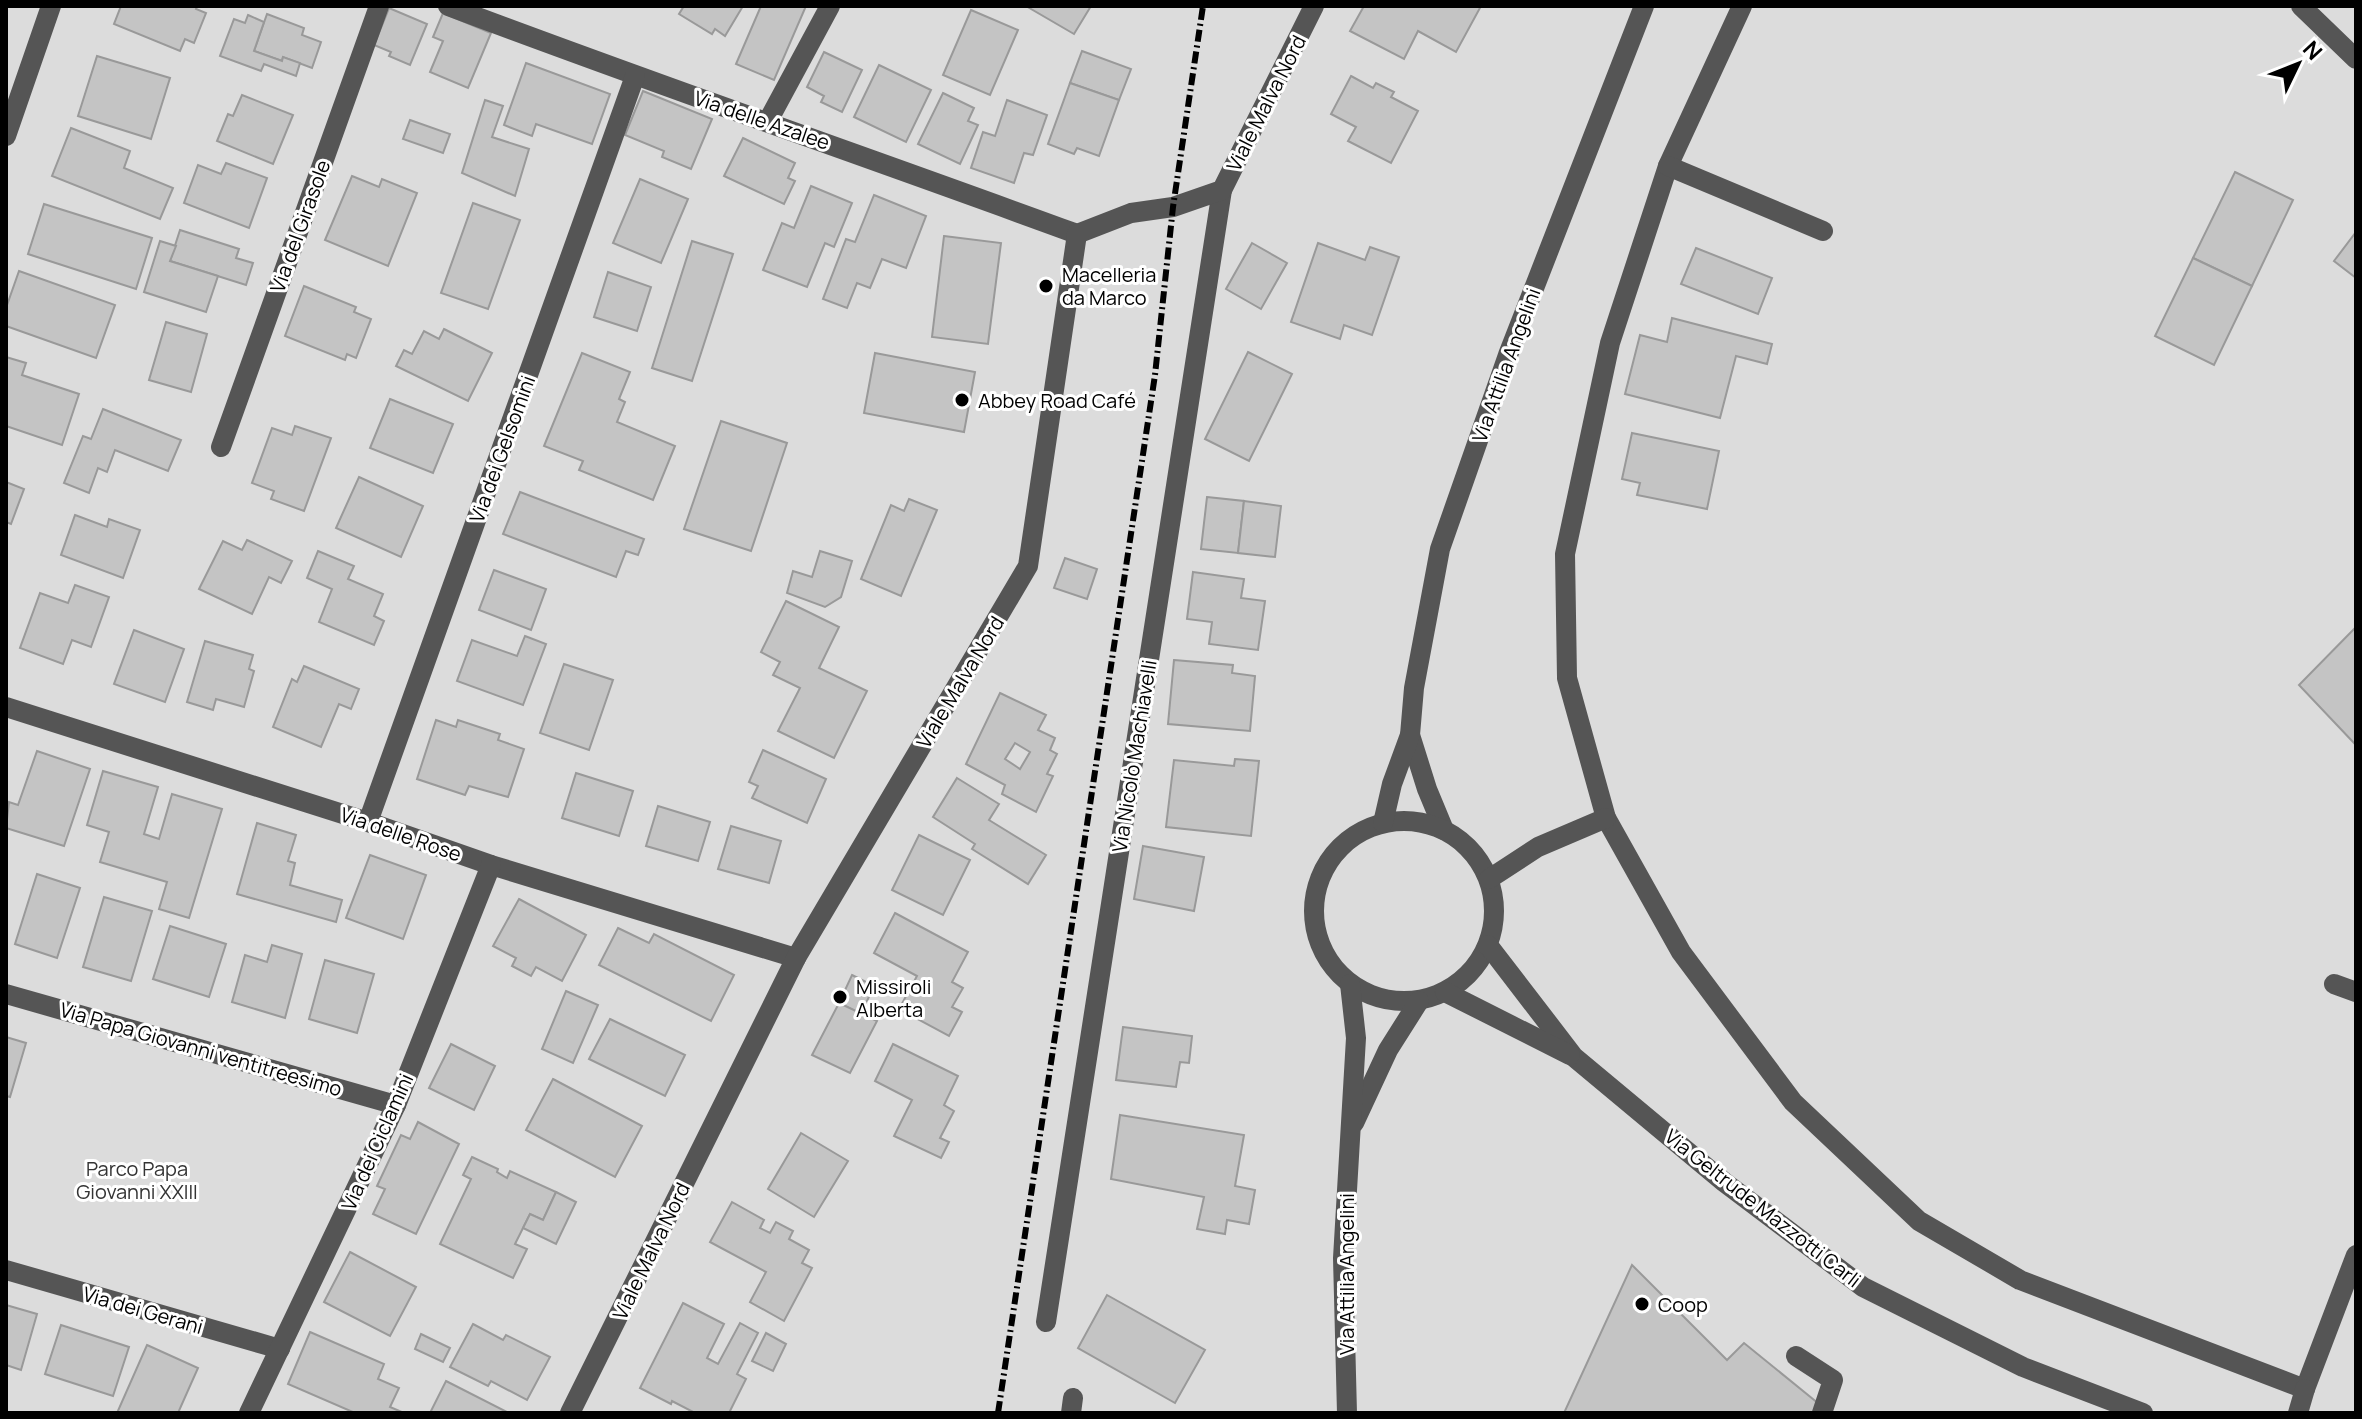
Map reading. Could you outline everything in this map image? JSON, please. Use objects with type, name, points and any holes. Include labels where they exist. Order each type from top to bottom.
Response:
[{"type":"street","points":[[6,136],[51,6]]},
{"type":"street","name":"Via del Girasole","points":[[221,447],[379,6]]},
{"type":"street","name":"Via delle Azalee","points":[[448,6],[1077,234]]},
{"type":"street","points":[[768,121],[830,6]]},
{"type":"street","name":"Viale Malva Nord","points":[[570,1413],[796,958],[1028,566],[1077,234],[1131,213],[1173,207],[1222,190],[1314,6]]},
{"type":"street","name":"Via Attilia Angelini","points":[[1383,823],[1392,784],[1410,735],[1414,688],[1440,549],[1508,355],[1644,6]]},
{"type":"street","points":[[1742,6],[1668,166],[1610,343],[1565,554],[1567,678],[1606,818],[1681,952],[1793,1102],[1919,1221],[2020,1280],[2305,1389]]},
{"type":"street","points":[[2301,6],[2356,59]]},
{"type":"street","name":"Via dei Gelsomini","points":[[368,822],[635,76]]},
{"type":"street","points":[[1668,166],[1823,231]]},
{"type":"street","name":"Via Nicolò Machiavelli","points":[[1046,1322],[1222,190]]},
{"type":"street","name":"Via delle Rose","points":[[6,707],[368,822],[491,865],[796,958]]},
{"type":"street","name":"Via Attilia Angelini","points":[[1410,735],[1444,830]]},
{"type":"street","points":[[1489,879],[1538,847],[1606,818]]},
{"type":"street","points":[[1414,821],[1444,830],[1470,850],[1489,879],[1494,901],[1494,923],[1488,945],[1478,964],[1463,981],[1445,992],[1419,1001],[1395,1002],[1371,996],[1350,984],[1332,966],[1319,944],[1313,919],[1315,893],[1323,869],[1339,848],[1359,832],[1383,823],[1414,821]]},
{"type":"street","name":"Via dei Ciclamini","points":[[249,1413],[396,1105],[491,865]]},
{"type":"street","name":"Via Geltrude Mazzotti Carli","points":[[1488,945],[1574,1057],[1724,1182],[1863,1287],[2023,1367],[2143,1413]]},
{"type":"street","name":"Via Attilia Angelini","points":[[1347,1413],[1343,1258],[1356,1038],[1350,984]]},
{"type":"street","points":[[2334,984],[2356,992]]},
{"type":"street","name":"Via Geltrude Mazzotti Carli","points":[[1445,992],[1574,1057]]},
{"type":"street","name":"Via Papa Giovanni ventitreesimo","points":[[6,994],[396,1105]]},
{"type":"street","name":"Via Attilia Angelini","points":[[1349,1134],[1388,1050],[1419,1001]]},
{"type":"street","points":[[2298,1413],[2356,1255]]},
{"type":"street","name":"Via dei Gerani","points":[[6,1270],[280,1349]]},
{"type":"street","points":[[1796,1356],[1833,1380],[1822,1413]]},
{"type":"green space","name":"Parco Papa Giovanni XXIII","points":[[6,6],[2356,6],[2356,1413],[6,1413]]},
{"type":"building","points":[[121,6],[197,6],[196,9],[206,13],[194,43],[185,39],[180,51],[114,24]]},
{"type":"building","points":[[684,6],[743,6],[725,36],[715,29],[712,34],[679,14]]},
{"type":"building","points":[[761,6],[806,6],[774,80],[736,64]]},
{"type":"building","points":[[1026,6],[1091,6],[1074,34]]},
{"type":"building","points":[[1364,6],[1481,6],[1456,52],[1418,31],[1404,59],[1350,31]]},
{"type":"building","points":[[389,8],[427,24],[410,65],[374,45]]},
{"type":"building","points":[[971,10],[1018,30],[990,95],[943,75]]},
{"type":"building","points":[[443,13],[491,33],[468,88],[430,72],[443,41],[433,37]]},
{"type":"building","points":[[267,14],[304,28],[302,35],[321,42],[312,68],[254,51]]},
{"type":"building","points":[[248,15],[264,22],[254,51],[282,61],[283,57],[300,63],[296,76],[264,64],[261,71],[220,56],[234,19],[245,23]]},
{"type":"building","points":[[1082,51],[1131,69],[1119,100],[1070,83]]},
{"type":"building","points":[[824,52],[862,70],[842,112],[821,102],[824,96],[807,87]]},
{"type":"building","points":[[97,56],[170,78],[151,139],[78,116]]},
{"type":"building","points":[[526,63],[610,94],[592,144],[536,124],[532,136],[504,125]]},
{"type":"building","points":[[879,65],[931,90],[906,142],[854,117]]},
{"type":"building","points":[[1351,76],[1373,88],[1376,83],[1394,92],[1391,97],[1418,111],[1391,163],[1348,141],[1356,127],[1331,114]]},
{"type":"building","points":[[1070,83],[1119,100],[1099,156],[1077,148],[1074,154],[1048,144]]},
{"type":"building","points":[[643,91],[712,119],[691,169],[662,157],[664,151],[625,135]]},
{"type":"building","points":[[943,93],[974,108],[968,121],[978,125],[960,164],[918,144]]},
{"type":"building","points":[[242,95],[293,115],[273,164],[217,141],[228,114],[233,116]]},
{"type":"building","points":[[485,100],[503,106],[492,137],[529,149],[515,196],[462,173]]},
{"type":"building","points":[[1007,100],[1047,115],[1033,155],[1024,153],[1014,183],[971,168],[983,132],[995,136]]},
{"type":"building","points":[[410,120],[450,134],[443,153],[403,139]]},
{"type":"building","points":[[71,128],[130,151],[124,168],[173,188],[160,219],[52,176]]},
{"type":"building","points":[[743,138],[795,163],[788,178],[795,181],[784,204],[724,176]]},
{"type":"building","points":[[226,163],[267,178],[249,228],[184,203],[198,165],[221,174]]},
{"type":"building","points":[[2235,172],[2293,200],[2252,286],[2193,258]]},
{"type":"building","points":[[352,176],[379,187],[382,179],[417,193],[388,266],[325,240]]},
{"type":"building","points":[[640,179],[688,199],[661,263],[613,243]]},
{"type":"building","points":[[811,186],[852,203],[834,247],[825,243],[807,287],[763,270],[782,223],[794,228]]},
{"type":"building","points":[[874,195],[926,216],[906,268],[882,259],[870,288],[857,283],[847,308],[823,299],[846,239],[855,242]]},
{"type":"building","points":[[473,203],[520,220],[488,309],[441,293]]},
{"type":"building","points":[[44,204],[152,238],[136,289],[28,254]]},
{"type":"building","points":[[180,230],[239,249],[236,258],[253,263],[246,285],[170,261]]},
{"type":"building","points":[[2356,232],[2356,278],[2334,261]]},
{"type":"building","points":[[944,236],[1001,243],[988,344],[932,337]]},
{"type":"building","points":[[160,241],[176,246],[170,261],[218,276],[206,312],[144,292]]},
{"type":"building","points":[[692,241],[733,254],[692,381],[652,368]]},
{"type":"building","points":[[1252,243],[1287,263],[1261,309],[1226,289]]},
{"type":"building","points":[[1318,243],[1365,260],[1370,247],[1399,257],[1372,335],[1344,325],[1340,339],[1291,322]]},
{"type":"building","points":[[1696,248],[1772,278],[1758,314],[1681,284]]},
{"type":"building","points":[[2193,258],[2252,286],[2214,365],[2155,336]]},
{"type":"building","points":[[19,271],[115,305],[96,358],[6,326],[6,308]]},
{"type":"building","points":[[608,272],[651,287],[637,331],[594,317]]},
{"type":"building","points":[[304,286],[356,307],[354,312],[371,319],[356,358],[347,354],[345,360],[285,336]]},
{"type":"building","points":[[1672,318],[1772,344],[1767,364],[1736,356],[1720,418],[1625,394],[1640,335],[1667,342]]},
{"type":"building","points":[[166,322],[207,334],[191,392],[149,380]]},
{"type":"building","points":[[444,329],[492,353],[468,401],[396,366],[404,350],[412,354],[424,331],[439,339]]},
{"type":"building","points":[[1248,352],[1292,374],[1249,461],[1205,439]]},
{"type":"building","points":[[582,353],[630,372],[619,399],[625,402],[617,422],[675,446],[653,500],[579,470],[583,461],[544,446]]},
{"type":"building","points":[[875,353],[975,372],[964,432],[864,413]]},
{"type":"building","points":[[6,357],[26,363],[22,375],[79,394],[62,445],[6,426]]},
{"type":"building","points":[[390,399],[453,424],[433,473],[370,448]]},
{"type":"building","points":[[103,409],[181,440],[168,471],[115,450],[107,472],[98,468],[89,493],[64,483],[83,436],[91,439]]},
{"type":"building","points":[[721,421],[787,443],[751,551],[684,529]]},
{"type":"building","points":[[295,426],[331,438],[304,511],[271,499],[274,491],[252,483],[272,428],[292,435]]},
{"type":"building","points":[[1632,433],[1719,451],[1707,509],[1637,495],[1640,483],[1622,479]]},
{"type":"building","points":[[359,477],[423,506],[401,557],[336,528]]},
{"type":"building","points":[[6,482],[24,489],[11,524],[6,522]]},
{"type":"building","points":[[520,492],[644,539],[638,555],[626,551],[616,577],[503,534]]},
{"type":"building","points":[[1207,497],[1244,501],[1238,553],[1201,549]]},
{"type":"building","points":[[909,499],[937,510],[901,596],[861,579],[891,505],[904,511]]},
{"type":"building","points":[[1244,501],[1281,506],[1275,557],[1238,553]]},
{"type":"building","points":[[75,515],[107,527],[109,519],[140,530],[123,578],[61,555]]},
{"type":"building","points":[[247,540],[292,561],[281,583],[269,577],[252,614],[199,589],[223,541],[242,550]]},
{"type":"building","points":[[318,551],[354,566],[348,579],[383,594],[374,616],[384,621],[374,645],[319,622],[332,589],[307,578]]},
{"type":"building","points":[[820,551],[852,561],[841,597],[825,607],[787,593],[793,571],[812,577]]},
{"type":"building","points":[[1065,558],[1097,569],[1087,599],[1054,588]]},
{"type":"building","points":[[494,570],[546,589],[531,630],[479,610]]},
{"type":"building","points":[[1193,572],[1244,579],[1241,598],[1265,601],[1258,650],[1209,644],[1212,622],[1187,619]]},
{"type":"building","points":[[75,585],[109,597],[91,647],[72,640],[63,664],[20,648],[40,593],[68,603]]},
{"type":"building","points":[[786,601],[839,627],[819,668],[867,691],[834,758],[778,731],[800,688],[773,675],[780,662],[761,652]]},
{"type":"building","points":[[2356,627],[2356,741],[2354,743],[2299,685]]},
{"type":"building","points":[[134,630],[184,649],[165,702],[114,684]]},
{"type":"building","points":[[525,636],[546,644],[523,705],[457,681],[472,640],[517,656]]},
{"type":"building","points":[[205,641],[253,655],[249,669],[254,671],[244,707],[216,699],[213,710],[187,702]]},
{"type":"building","points":[[1174,660],[1233,665],[1232,673],[1255,676],[1250,731],[1168,724]]},
{"type":"building","points":[[564,664],[613,680],[589,750],[540,733]]},
{"type":"building","points":[[304,666],[359,689],[351,709],[339,704],[321,747],[273,727],[292,679],[297,682]]},
{"type":"building","points":[[1000,693],[1046,715],[1038,730],[1055,738],[1050,750],[1057,754],[1047,774],[1053,776],[1036,812],[1002,794],[1005,785],[966,764]],"holes":[[[1015,743],[1030,752],[1020,769],[1005,759]]]},
{"type":"building","points":[[436,720],[456,727],[458,720],[500,734],[498,740],[524,749],[508,797],[469,786],[465,795],[417,779]]},
{"type":"building","points":[[763,750],[826,779],[807,823],[752,798],[758,786],[749,782]]},
{"type":"building","points":[[37,751],[90,769],[64,846],[6,828],[9,802],[18,805]]},
{"type":"building","points":[[1235,759],[1259,761],[1251,836],[1166,827],[1174,760],[1234,766]]},
{"type":"building","points":[[103,771],[158,787],[144,834],[159,839],[172,794],[222,809],[189,918],[159,909],[167,882],[100,862],[109,832],[87,825]]},
{"type":"building","points":[[576,773],[633,791],[619,836],[562,818]]},
{"type":"building","points":[[957,778],[999,804],[989,820],[1046,855],[1028,884],[972,849],[975,844],[933,817]]},
{"type":"building","points":[[658,806],[710,822],[698,861],[646,846]]},
{"type":"building","points":[[257,823],[296,835],[288,861],[295,863],[290,885],[342,900],[336,922],[237,894]]},
{"type":"building","points":[[731,826],[781,841],[769,883],[718,869]]},
{"type":"building","points":[[919,835],[970,860],[943,915],[892,890]]},
{"type":"building","points":[[1143,846],[1204,857],[1194,911],[1134,899]]},
{"type":"building","points":[[370,855],[426,875],[403,939],[346,918]]},
{"type":"building","points":[[37,874],[80,888],[57,958],[15,944]]},
{"type":"building","points":[[104,897],[152,911],[131,981],[83,967]]},
{"type":"building","points":[[519,899],[586,935],[562,981],[536,967],[531,976],[512,966],[516,958],[493,946]]},
{"type":"building","points":[[895,913],[968,952],[952,982],[963,988],[952,1007],[962,1012],[949,1036],[899,1009],[917,976],[874,953]]},
{"type":"building","points":[[170,926],[226,944],[209,997],[153,979]]},
{"type":"building","points":[[618,928],[649,943],[654,934],[734,975],[711,1021],[599,965]]},
{"type":"building","points":[[272,945],[302,954],[285,1018],[232,1002],[245,955],[267,962]]},
{"type":"building","points":[[325,960],[374,974],[357,1033],[309,1019]]},
{"type":"building","points":[[852,975],[874,986],[861,1014],[839,1003]]},
{"type":"building","points":[[566,991],[598,1005],[573,1063],[542,1049]]},
{"type":"building","points":[[839,1003],[877,1021],[850,1073],[812,1055]]},
{"type":"building","points":[[610,1019],[685,1055],[665,1096],[589,1059]]},
{"type":"building","points":[[1123,1027],[1192,1036],[1189,1063],[1180,1062],[1176,1087],[1116,1080]]},
{"type":"building","points":[[6,1037],[26,1043],[10,1097],[6,1096]]},
{"type":"building","points":[[451,1044],[495,1066],[474,1110],[429,1088]]},
{"type":"building","points":[[893,1044],[958,1076],[944,1105],[954,1111],[940,1138],[949,1142],[941,1158],[894,1136],[912,1100],[875,1081]]},
{"type":"building","points":[[553,1079],[642,1126],[615,1177],[526,1130]]},
{"type":"building","points":[[1120,1115],[1244,1135],[1235,1186],[1255,1190],[1249,1224],[1227,1220],[1225,1234],[1197,1229],[1204,1197],[1111,1179]]},
{"type":"building","points":[[418,1122],[459,1144],[416,1234],[373,1214],[385,1189],[377,1186],[401,1135],[410,1139]]},
{"type":"building","points":[[801,1133],[848,1161],[814,1217],[768,1189]]},
{"type":"building","points":[[472,1157],[498,1169],[497,1172],[507,1178],[510,1171],[556,1192],[543,1220],[530,1214],[515,1244],[527,1249],[513,1278],[440,1244],[471,1179],[463,1175]]},
{"type":"building","points":[[556,1192],[576,1202],[556,1244],[523,1228],[530,1214],[543,1220]]},
{"type":"building","points":[[732,1202],[764,1220],[760,1228],[770,1233],[776,1222],[793,1231],[789,1239],[809,1250],[802,1263],[812,1268],[784,1321],[750,1302],[766,1272],[710,1242]]},
{"type":"building","points":[[350,1252],[416,1287],[390,1336],[324,1302]]},
{"type":"building","name":"Coop","points":[[1632,1265],[1727,1360],[1744,1343],[1824,1408],[1822,1413],[1564,1413]]},
{"type":"building","points":[[1107,1295],[1205,1350],[1175,1403],[1078,1348]]},
{"type":"building","points":[[683,1303],[724,1324],[707,1358],[718,1364],[740,1323],[758,1333],[737,1374],[746,1379],[729,1413],[695,1413],[640,1388]]},
{"type":"building","points":[[6,1305],[37,1314],[21,1370],[6,1365]]},
{"type":"building","points":[[473,1324],[503,1340],[506,1335],[550,1357],[527,1400],[491,1381],[488,1386],[450,1367]]},
{"type":"building","points":[[61,1325],[129,1347],[113,1396],[45,1374]]},
{"type":"building","points":[[310,1332],[384,1364],[378,1379],[399,1388],[390,1407],[404,1413],[355,1413],[288,1384]]},
{"type":"building","points":[[766,1333],[786,1344],[773,1371],[752,1361]]},
{"type":"building","points":[[421,1334],[450,1348],[443,1362],[415,1349]]},
{"type":"building","points":[[147,1345],[198,1368],[178,1413],[117,1413]]},
{"type":"building","points":[[446,1381],[507,1412],[430,1413]]},
{"type":"railway","points":[[998,1413],[1155,375],[1173,207],[1203,6]]},
{"type":"place","name":"Macelleria da Marco","points":[[1046,286]]},
{"type":"place","name":"Abbey Road Café","points":[[962,400]]},
{"type":"place","name":"Missiroli Alberta","points":[[840,997]]},
{"type":"place","name":"Coop","points":[[1642,1304]]}]
